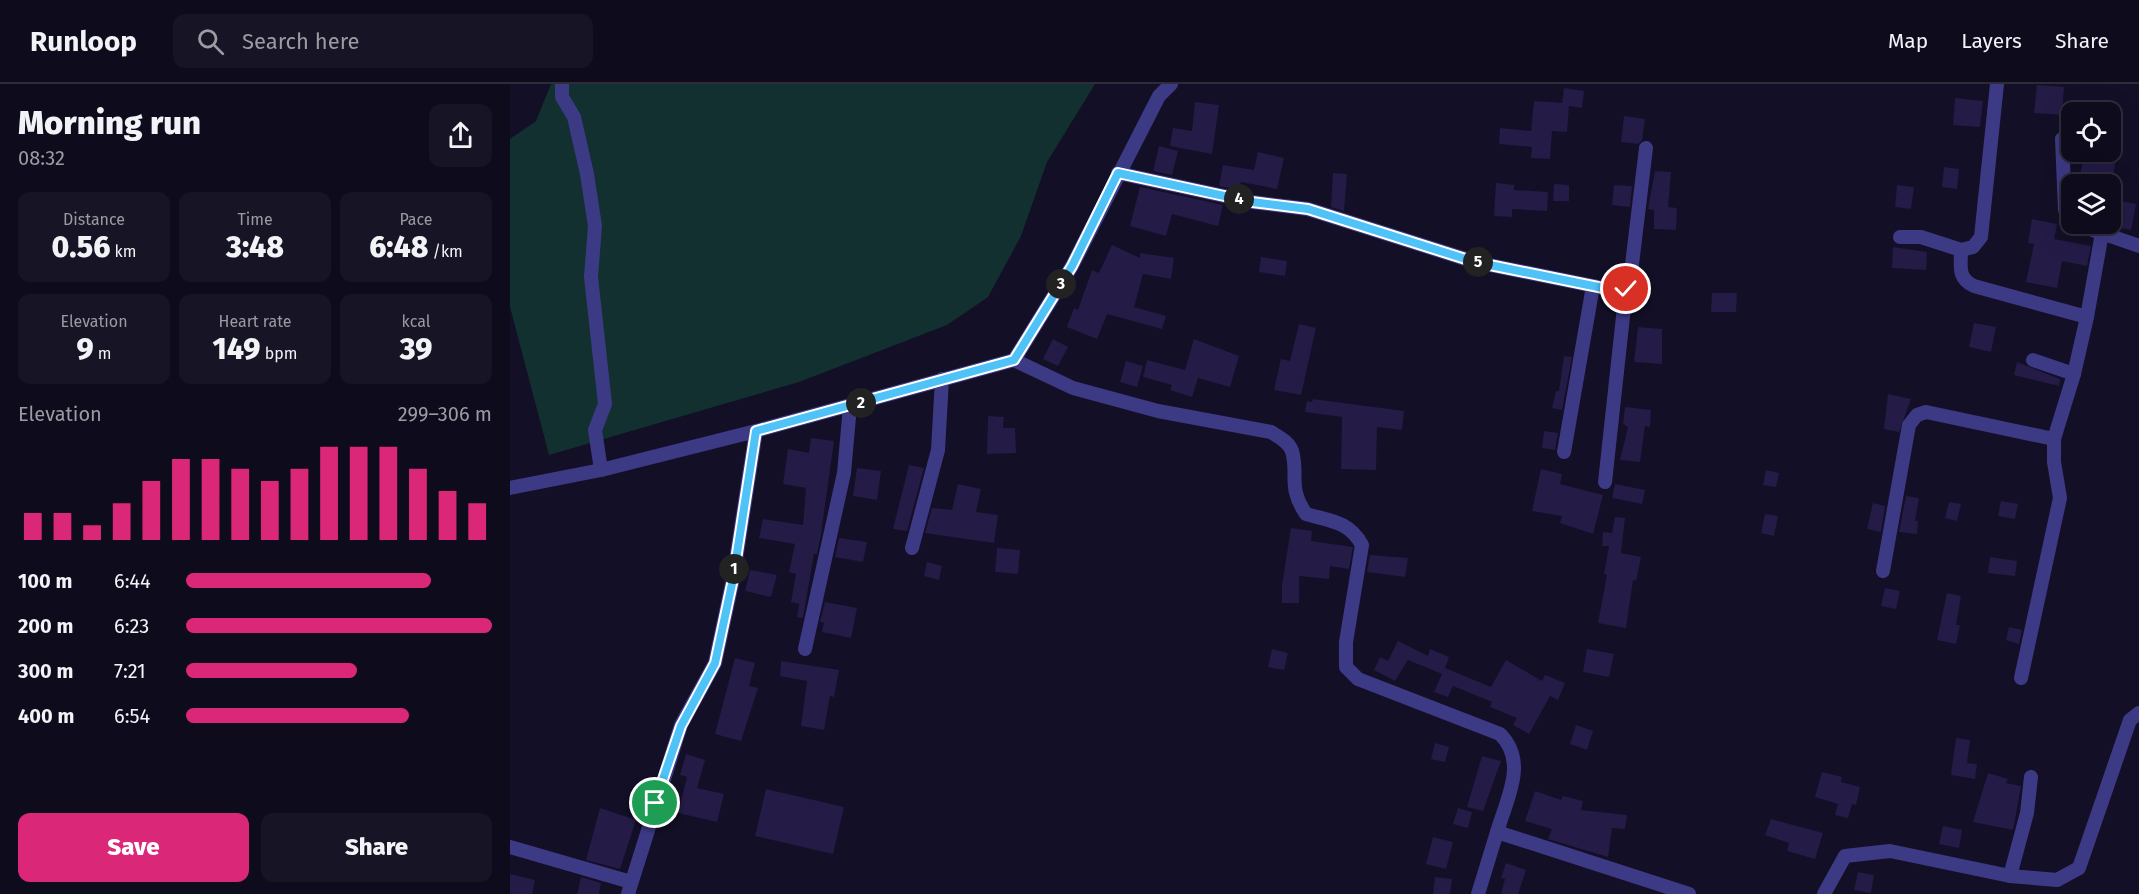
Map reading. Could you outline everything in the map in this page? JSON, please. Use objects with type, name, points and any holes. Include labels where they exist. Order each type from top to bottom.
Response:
[{"type":"street","points":[[562,84],[562,97],[574,117],[587,174],[595,226],[591,277],[605,404],[595,430],[601,470]]},
{"type":"street","points":[[1014,360],[1072,266],[1159,96],[1171,84]]},
{"type":"street","points":[[1900,237],[1921,237],[1961,250],[1973,247],[1981,237],[1997,84]]},
{"type":"street","points":[[1605,482],[1626,289],[1646,148]]},
{"type":"street","points":[[1118,173],[1252,202],[1308,209],[1475,262],[1618,291],[1626,289]]},
{"type":"street","points":[[2021,678],[2060,498],[2054,462],[2054,439],[2074,374],[2102,234]]},
{"type":"street","points":[[2105,234],[2139,246]]},
{"type":"street","points":[[1961,250],[1960,274],[1965,282],[2087,317]]},
{"type":"street","points":[[1564,452],[1593,286]]},
{"type":"street","points":[[510,488],[601,470],[756,431],[1014,360],[1072,388],[1158,411],[1271,432],[1283,439],[1292,450],[1293,487],[1306,514],[1343,524],[1355,531],[1362,545],[1346,642],[1346,667],[1358,679],[1500,734],[1511,745],[1516,766],[1478,894]]},
{"type":"street","points":[[2033,360],[2074,374]]},
{"type":"street","points":[[912,548],[938,450],[942,379]]},
{"type":"street","points":[[805,650],[844,473],[850,406]]},
{"type":"street","points":[[1884,571],[1909,425],[1917,416],[1926,412],[2054,439]]},
{"type":"street","points":[[510,847],[629,888],[681,726],[715,663],[733,579],[756,431]]},
{"type":"street","points":[[1824,894],[1845,856],[1890,851],[2010,876],[2057,880],[2079,868],[2130,720],[2139,713]]},
{"type":"street","points":[[2010,876],[2026,813],[2031,777]]},
{"type":"street","points":[[1497,832],[1689,894]]},
{"type":"green space","points":[[551,84],[1095,84],[1047,162],[1021,236],[988,297],[947,325],[799,382],[549,455],[510,307],[510,139],[536,121]]},
{"type":"building","points":[[2037,85],[2064,87],[2061,115],[2034,113]]},
{"type":"building","points":[[1564,88],[1584,91],[1582,108],[1569,106],[1567,132],[1552,131],[1550,159],[1531,158],[1532,147],[1499,144],[1500,128],[1531,131],[1534,101],[1562,103]]},
{"type":"building","points":[[1955,98],[1983,101],[1980,127],[1953,125]]},
{"type":"building","points":[[1195,102],[1219,105],[1212,154],[1170,146],[1173,128],[1192,131]]},
{"type":"building","points":[[1624,116],[1645,119],[1642,140],[1638,144],[1621,142]]},
{"type":"building","points":[[1159,146],[1178,151],[1172,175],[1153,171]]},
{"type":"building","points":[[1258,152],[1284,158],[1277,189],[1241,182],[1239,190],[1219,186],[1223,165],[1254,170]]},
{"type":"building","points":[[2083,162],[2115,162],[2114,174],[2080,174]]},
{"type":"building","points":[[1944,167],[1959,169],[1957,189],[1942,187]]},
{"type":"building","points":[[1655,171],[1671,172],[1668,207],[1677,208],[1676,230],[1654,229],[1654,210],[1648,209]]},
{"type":"building","points":[[1333,173],[1347,174],[1344,211],[1331,207]]},
{"type":"building","points":[[1496,183],[1514,185],[1514,190],[1548,192],[1547,211],[1512,209],[1512,217],[1494,216]]},
{"type":"building","points":[[1554,184],[1569,185],[1569,201],[1553,201]]},
{"type":"building","points":[[1614,185],[1632,186],[1630,207],[1612,205]]},
{"type":"building","points":[[1897,185],[1914,187],[1911,209],[1895,207]]},
{"type":"building","points":[[1140,187],[1223,205],[1218,226],[1172,214],[1166,236],[1130,226]]},
{"type":"building","points":[[2121,201],[2136,204],[2131,230],[2121,228]]},
{"type":"building","points":[[2032,219],[2057,224],[2054,239],[2091,246],[2087,266],[2062,261],[2057,288],[2026,282],[2034,244],[2028,243]]},
{"type":"building","points":[[1112,245],[1140,258],[1140,253],[1174,258],[1171,279],[1143,274],[1134,307],[1166,316],[1162,329],[1107,314],[1097,339],[1067,327],[1074,308],[1078,310],[1092,270],[1099,273]]},
{"type":"building","points":[[1893,247],[1927,252],[1926,270],[1892,268]]},
{"type":"building","points":[[1261,257],[1287,261],[1285,276],[1259,272]]},
{"type":"building","points":[[1712,293],[1737,293],[1736,312],[1711,312]]},
{"type":"building","points":[[1974,323],[1996,327],[1991,352],[1969,347]]},
{"type":"building","points":[[1299,324],[1316,328],[1301,395],[1274,390],[1281,359],[1290,361]]},
{"type":"building","points":[[1638,327],[1662,329],[1662,364],[1634,362]]},
{"type":"building","points":[[1053,339],[1068,347],[1058,366],[1043,359]]},
{"type":"building","points":[[1194,339],[1239,356],[1230,387],[1198,378],[1192,397],[1170,390],[1172,385],[1143,377],[1147,360],[1185,370]]},
{"type":"building","points":[[1564,356],[1572,357],[1562,410],[1552,408],[1556,391],[1559,391]]},
{"type":"building","points":[[1126,361],[1143,366],[1137,387],[1120,382]]},
{"type":"building","points":[[2017,362],[2060,379],[2059,386],[2014,375]]},
{"type":"building","points":[[1888,394],[1911,399],[1899,432],[1884,429]]},
{"type":"building","points":[[1313,399],[1404,411],[1402,430],[1377,427],[1376,470],[1341,469],[1342,417],[1305,412],[1307,401],[1312,402]]},
{"type":"building","points":[[1625,407],[1651,410],[1650,427],[1645,426],[1640,462],[1620,460],[1628,427],[1623,424]]},
{"type":"building","points":[[988,416],[1004,417],[1003,428],[1015,428],[1016,453],[987,454]]},
{"type":"building","points":[[1544,431],[1558,433],[1555,450],[1542,448]]},
{"type":"building","points":[[811,438],[834,441],[821,534],[817,554],[814,554],[803,618],[797,617],[799,604],[791,602],[796,574],[789,572],[795,544],[759,538],[763,519],[803,525],[806,488],[783,484],[788,449],[809,453]]},
{"type":"building","points":[[909,465],[924,468],[907,531],[893,529]]},
{"type":"building","points":[[857,468],[881,471],[877,500],[853,496]]},
{"type":"building","points":[[1541,469],[1562,474],[1560,484],[1603,495],[1593,534],[1560,523],[1562,516],[1532,511]]},
{"type":"building","points":[[1766,470],[1779,473],[1776,487],[1763,485]]},
{"type":"building","points":[[958,484],[981,489],[976,512],[998,515],[994,543],[925,533],[932,508],[952,510]]},
{"type":"building","points":[[1615,484],[1645,490],[1642,504],[1612,498]]},
{"type":"building","points":[[1906,496],[1919,498],[1915,521],[1918,521],[1917,534],[1899,532]]},
{"type":"building","points":[[2001,501],[2018,504],[2015,519],[1998,516]]},
{"type":"building","points":[[1949,502],[1961,504],[1957,521],[1945,518]]},
{"type":"building","points":[[1873,503],[1885,506],[1881,532],[1867,529]]},
{"type":"building","points":[[1765,514],[1778,516],[1774,536],[1761,533]]},
{"type":"building","points":[[1615,517],[1625,518],[1621,553],[1641,557],[1636,581],[1633,580],[1626,628],[1598,623],[1607,575],[1604,574],[1609,546],[1602,546],[1603,532],[1612,533]]},
{"type":"building","points":[[1291,528],[1312,531],[1311,541],[1353,547],[1349,569],[1330,566],[1329,579],[1299,576],[1299,603],[1282,603],[1282,585]]},
{"type":"building","points":[[839,538],[867,542],[863,562],[835,557]]},
{"type":"building","points":[[997,548],[1020,550],[1018,574],[995,572]]},
{"type":"building","points":[[1370,555],[1408,558],[1405,577],[1367,572]]},
{"type":"building","points":[[1990,557],[2017,561],[2015,576],[1988,573]]},
{"type":"building","points":[[927,562],[942,566],[939,580],[924,576]]},
{"type":"building","points":[[750,570],[777,575],[771,597],[745,591]]},
{"type":"building","points":[[1885,588],[1900,591],[1896,609],[1881,606]]},
{"type":"building","points":[[1947,593],[1961,596],[1956,625],[1960,625],[1956,644],[1937,640]]},
{"type":"building","points":[[825,602],[857,608],[851,638],[822,632],[824,622],[820,622]]},
{"type":"building","points":[[2009,627],[2022,630],[2019,644],[2006,640]]},
{"type":"building","points":[[1398,641],[1428,656],[1430,649],[1449,657],[1445,668],[1491,687],[1506,660],[1542,681],[1545,675],[1565,683],[1558,700],[1550,696],[1529,734],[1513,725],[1517,718],[1490,707],[1492,702],[1453,686],[1448,697],[1434,692],[1442,674],[1408,660],[1395,681],[1374,670],[1380,657],[1388,661]]},
{"type":"building","points":[[1272,649],[1288,653],[1284,670],[1268,667]]},
{"type":"building","points":[[1587,649],[1614,654],[1609,677],[1583,672]]},
{"type":"building","points":[[735,658],[755,663],[749,686],[758,688],[741,741],[715,734]]},
{"type":"building","points":[[781,661],[839,670],[834,697],[830,696],[824,730],[801,726],[807,681],[780,676]]},
{"type":"building","points":[[1576,725],[1593,731],[1587,750],[1570,744]]},
{"type":"building","points":[[1956,738],[1970,740],[1967,763],[1977,764],[1975,779],[1951,775]]},
{"type":"building","points":[[1435,743],[1449,747],[1445,762],[1431,759]]},
{"type":"building","points":[[686,754],[705,760],[697,788],[724,794],[717,822],[678,813],[687,777],[680,775]]},
{"type":"building","points":[[1482,756],[1501,761],[1483,811],[1467,807]]},
{"type":"building","points":[[1822,772],[1842,777],[1841,782],[1860,787],[1856,805],[1852,804],[1848,818],[1835,815],[1838,804],[1815,797]]},
{"type":"building","points":[[1988,773],[2008,779],[2006,783],[2021,786],[2013,830],[1973,822]]},
{"type":"building","points":[[766,789],[844,807],[833,854],[755,836]]},
{"type":"building","points":[[1535,791],[1561,800],[1563,796],[1583,801],[1581,810],[1627,815],[1625,829],[1612,828],[1608,857],[1548,839],[1552,829],[1525,821]]},
{"type":"building","points":[[600,808],[636,820],[620,869],[586,860]]},
{"type":"building","points":[[1458,808],[1472,812],[1468,828],[1453,824]]},
{"type":"building","points":[[1771,819],[1823,833],[1815,859],[1787,851],[1789,843],[1765,835]]},
{"type":"building","points":[[1943,826],[1962,830],[1959,848],[1939,844]]},
{"type":"building","points":[[1433,837],[1453,842],[1446,869],[1426,864]]},
{"type":"building","points":[[1506,863],[1526,870],[1518,894],[1501,894],[1505,879],[1501,878]]},
{"type":"building","points":[[1858,872],[1874,875],[1871,893],[1854,890]]},
{"type":"building","points":[[510,874],[535,880],[532,894],[510,894]]},
{"type":"building","points":[[581,877],[601,883],[599,894],[577,894]]},
{"type":"building","points":[[1435,877],[1452,879],[1450,894],[1433,894]]},
{"type":"route","points":[[655,803],[681,726],[715,663],[733,579],[756,431],[1014,360],[1072,266],[1118,173],[1252,202],[1308,209],[1403,237],[1475,262],[1618,291],[1626,289]]}]
